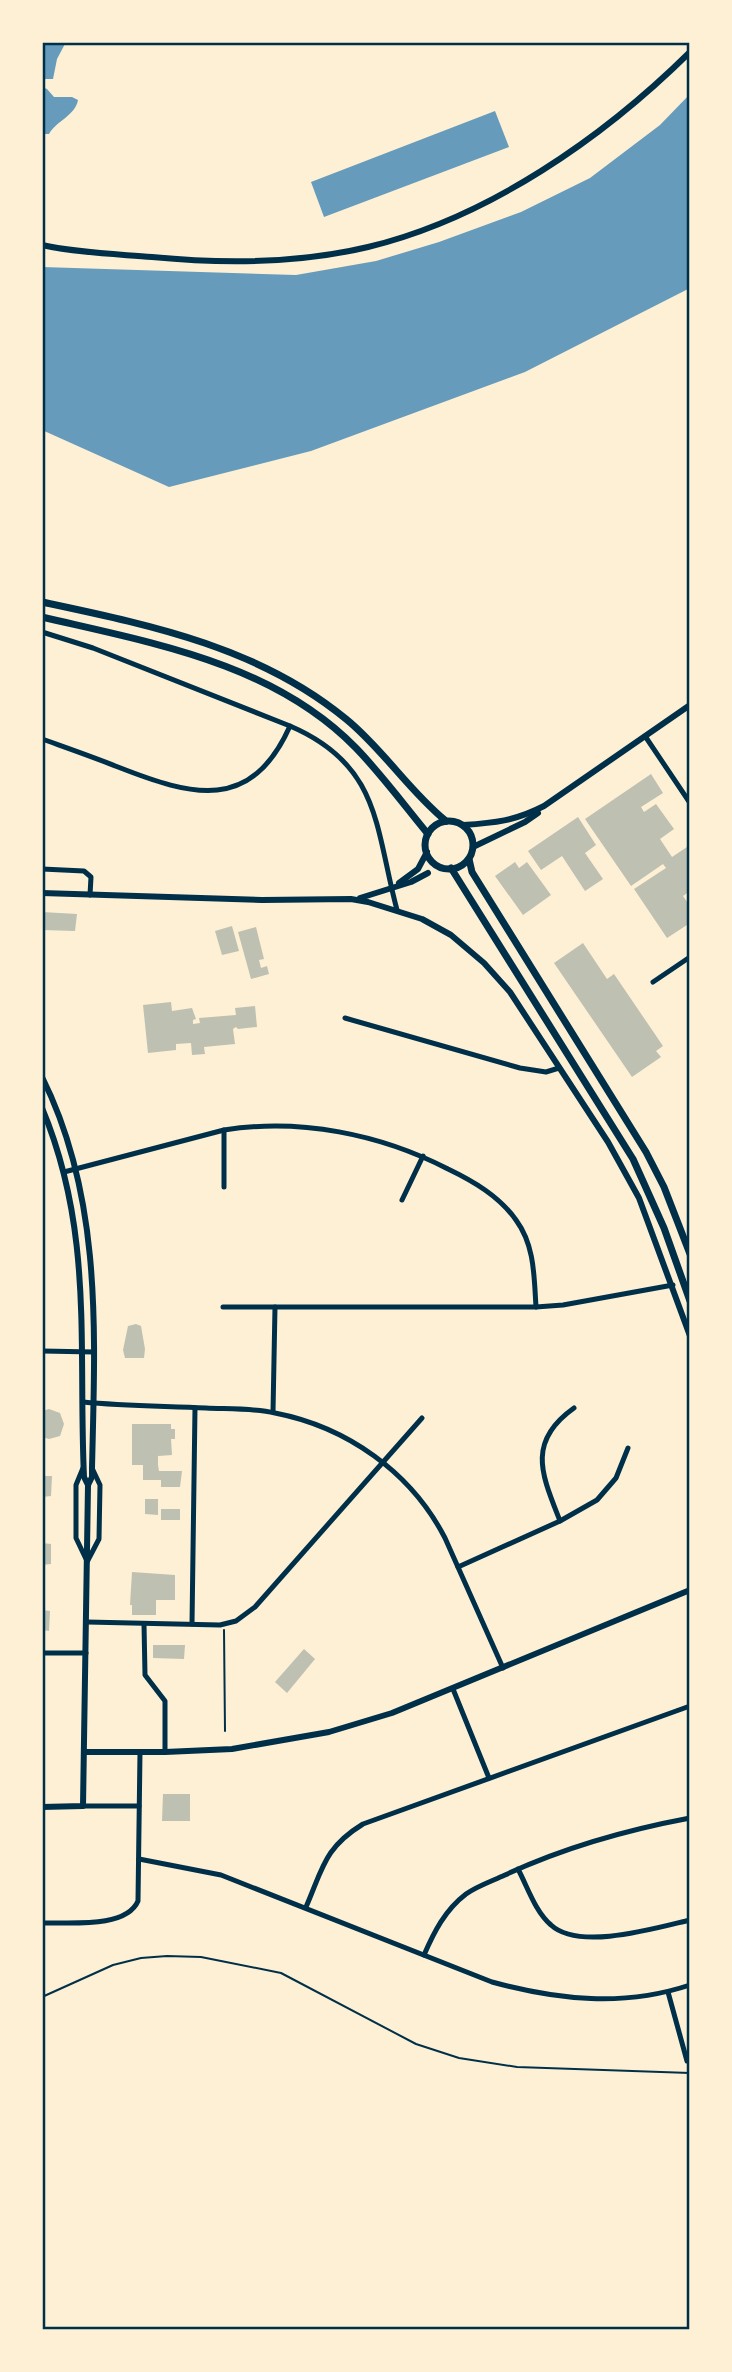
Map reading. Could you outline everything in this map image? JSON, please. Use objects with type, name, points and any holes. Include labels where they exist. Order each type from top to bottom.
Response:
[{"type":"main road","points":[[42,602],[157,628],[226,649],[270,668],[309,691],[368,738],[413,790],[446,821]]},
{"type":"main road","points":[[42,617],[198,655],[284,692],[321,718],[356,748],[428,834]]},
{"type":"main road","points":[[446,821],[463,825],[471,835],[473,847],[469,859],[458,867],[436,865],[427,852],[428,834],[439,823],[446,821]]},
{"type":"main road","points":[[469,859],[477,879],[646,1152],[664,1187],[690,1254]]},
{"type":"main road","points":[[451,868],[633,1159],[664,1227],[690,1301]]},
{"type":"street","points":[[42,244],[114,254],[247,262],[310,257],[385,242],[474,208],[535,175],[597,132],[690,52]]},
{"type":"street","points":[[42,632],[104,653],[290,726],[309,734],[329,748],[354,773],[364,789],[378,824],[397,910]]},
{"type":"street","points":[[473,847],[525,822],[690,705]]},
{"type":"street","points":[[42,739],[178,788],[206,791],[235,786],[254,777],[269,764],[290,726]]},
{"type":"street","points":[[645,736],[690,803]]},
{"type":"street","points":[[463,825],[514,820],[544,806]]},
{"type":"street","points":[[391,888],[418,869],[427,852]]},
{"type":"street","points":[[42,869],[77,869],[87,872],[90,877],[90,895]]},
{"type":"street","points":[[42,894],[351,899],[373,895],[428,873]]},
{"type":"street","points":[[351,899],[397,910],[422,919],[451,935],[484,963],[510,992],[608,1142],[639,1198],[690,1336]]},
{"type":"street","points":[[653,982],[690,957]]},
{"type":"street","points":[[345,1018],[520,1068],[546,1072],[559,1068]]},
{"type":"street","points":[[42,1077],[64,1128],[77,1169],[90,1249],[95,1306],[92,1477],[88,1485],[83,1806]]},
{"type":"street","points":[[42,1108],[64,1172],[75,1231],[83,1352],[83,1477],[88,1485]]},
{"type":"street","points":[[64,1172],[243,1127],[335,1131],[387,1143],[423,1156],[499,1200],[516,1220],[528,1241],[533,1260],[536,1307]]},
{"type":"street","points":[[224,1130],[224,1187]]},
{"type":"street","points":[[402,1200],[423,1156]]},
{"type":"street","points":[[223,1307],[536,1307],[564,1305],[673,1285]]},
{"type":"street","points":[[273,1412],[275,1307]]},
{"type":"street","points":[[42,1351],[94,1352]]},
{"type":"street","points":[[83,1402],[273,1412],[331,1430],[354,1442],[383,1462],[426,1507],[443,1534],[503,1668]]},
{"type":"street","points":[[192,1624],[195,1408]]},
{"type":"street","points":[[560,1521],[543,1477],[542,1451],[552,1429],[574,1408]]},
{"type":"street","points":[[87,1622],[225,1624],[242,1618],[422,1418]]},
{"type":"street","points":[[458,1567],[560,1521],[597,1500],[616,1478],[628,1448]]},
{"type":"street","points":[[83,1468],[76,1485],[76,1538],[87,1562]]},
{"type":"street","points":[[87,1562],[99,1538],[100,1485],[92,1468]]},
{"type":"street","points":[[84,1752],[165,1752],[252,1746],[328,1732],[392,1713],[690,1590]]},
{"type":"street","points":[[144,1623],[145,1674],[165,1701],[165,1752]]},
{"type":"street","points":[[42,1653],[86,1653]]},
{"type":"street","points":[[453,1689],[489,1778]]},
{"type":"street","points":[[306,1907],[326,1857],[339,1841],[365,1824],[690,1706]]},
{"type":"street","points":[[42,1923],[117,1919],[135,1908],[138,1901],[140,1752]]},
{"type":"street","points":[[42,1807],[139,1806]]},
{"type":"street","points":[[424,1955],[438,1924],[468,1893],[518,1869],[593,1841],[633,1829],[690,1818]]},
{"type":"street","points":[[139,1859],[221,1875],[492,1982],[558,1997],[606,2000],[668,1992],[690,1985]]},
{"type":"street","points":[[518,1869],[544,1918],[564,1933],[593,1937],[690,1920]]},
{"type":"street","points":[[668,1992],[687,2062]]},
{"type":"path","points":[[224,1630],[225,1731]]},
{"type":"path","points":[[42,1997],[113,1965],[167,1956],[201,1957],[281,1973],[416,2044],[459,2058],[517,2067],[690,2073]]},
{"type":"water","points":[[42,42],[66,42],[57,59],[53,79],[42,79]]},
{"type":"water","points":[[42,87],[54,97],[72,97],[78,100],[73,110],[49,134],[42,134],[45,119],[42,114]]},
{"type":"water","points":[[690,94],[690,288],[525,372],[311,451],[169,487],[42,430],[42,267],[296,275],[376,261],[439,242],[521,212],[590,178],[660,125]]},
{"type":"water","points":[[495,111],[509,147],[324,217],[311,182]]},
{"type":"building","points":[[651,774],[663,793],[641,807],[644,812],[656,804],[674,829],[660,839],[672,857],[690,845],[690,891],[683,896],[690,906],[690,923],[667,938],[634,889],[666,868],[663,864],[631,886],[585,819]]},
{"type":"building","points":[[578,817],[596,845],[585,853],[603,879],[585,891],[562,856],[541,870],[528,851]]},
{"type":"building","points":[[515,862],[519,868],[527,862],[551,895],[523,915],[495,876]]},
{"type":"building","points":[[42,912],[77,914],[75,931],[42,930]]},
{"type":"building","points":[[232,926],[239,951],[222,955],[215,931]]},
{"type":"building","points":[[256,927],[264,959],[259,960],[261,968],[267,966],[269,974],[251,979],[238,932]]},
{"type":"building","points":[[583,943],[607,979],[614,974],[663,1046],[656,1051],[661,1057],[632,1077],[554,963]]},
{"type":"building","points":[[171,1002],[172,1011],[192,1008],[196,1019],[193,1024],[200,1023],[199,1018],[236,1015],[235,1008],[255,1006],[257,1027],[236,1027],[233,1029],[235,1044],[204,1047],[205,1054],[192,1055],[191,1043],[176,1044],[176,1050],[148,1053],[143,1005]]},
{"type":"building","points":[[128,1326],[141,1326],[144,1358],[125,1358],[123,1350]]},
{"type":"building","points":[[49,1409],[60,1413],[64,1424],[60,1436],[49,1439],[42,1437],[42,1411]]},
{"type":"building","points":[[132,1424],[171,1424],[171,1429],[175,1429],[175,1439],[171,1439],[172,1455],[158,1456],[158,1465],[159,1471],[182,1471],[180,1487],[161,1487],[161,1480],[143,1480],[143,1465],[132,1465]]},
{"type":"building","points":[[42,1476],[52,1476],[51,1496],[42,1497]]},
{"type":"building","points":[[145,1499],[158,1499],[158,1515],[145,1514]]},
{"type":"building","points":[[161,1509],[180,1509],[180,1520],[161,1520]]},
{"type":"building","points":[[42,1543],[51,1544],[51,1564],[42,1565]]},
{"type":"building","points":[[132,1572],[175,1575],[175,1600],[156,1600],[156,1615],[132,1615]]},
{"type":"building","points":[[42,1610],[50,1611],[49,1631],[42,1630]]},
{"type":"building","points":[[153,1645],[185,1645],[184,1659],[153,1658]]},
{"type":"building","points":[[304,1649],[315,1659],[287,1693],[275,1682]]},
{"type":"building","points":[[163,1794],[190,1794],[190,1821],[162,1821]]}]
